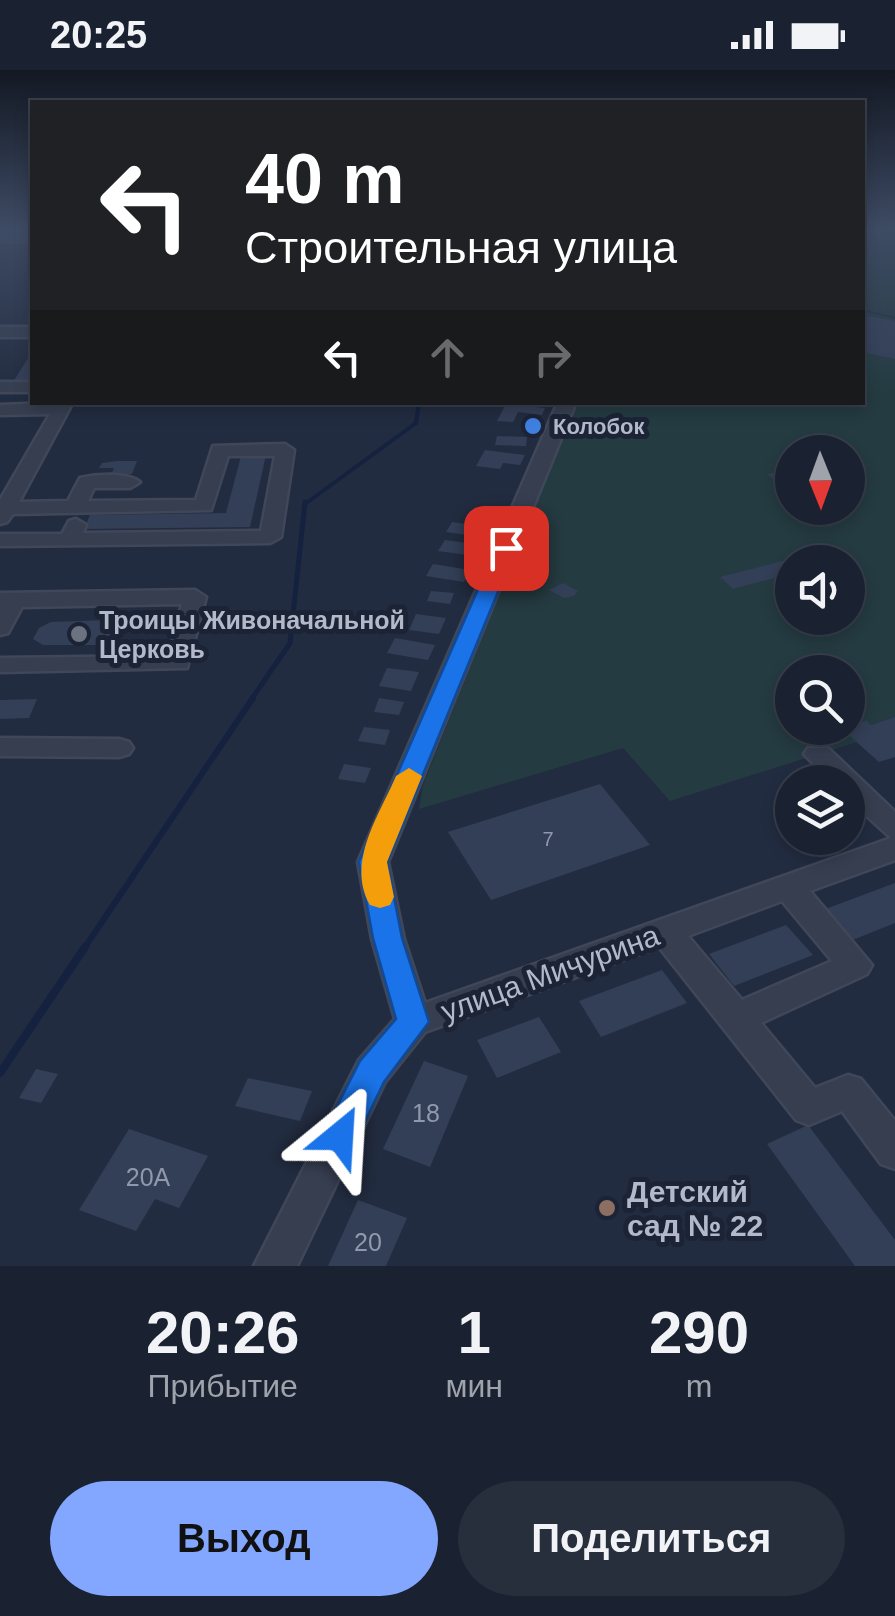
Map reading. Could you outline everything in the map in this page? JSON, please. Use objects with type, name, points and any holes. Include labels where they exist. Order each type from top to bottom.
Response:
[{"type":"street","points":[[1,333],[30,332]]},
{"type":"street","points":[[0,387],[30,387]]},
{"type":"street","points":[[0,410],[64,405]]},
{"type":"street","points":[[2,512],[64,405]]},
{"type":"street","points":[[413,1022],[388,938],[373,862],[566,405]]},
{"type":"street","points":[[0,540],[270,537],[285,450],[220,450],[204,506],[2,512]]},
{"type":"street","points":[[70,540],[87,482],[130,482]]},
{"type":"street","points":[[0,628],[7,600],[195,597],[178,662],[0,665]]},
{"type":"street","points":[[0,747],[119,748]]},
{"type":"street","points":[[818,754],[829,765]]},
{"type":"street","points":[[865,800],[895,829]]},
{"type":"street","name":"улица Мичурина","points":[[275,1266],[372,1071],[413,1022],[895,848]]},
{"type":"street","points":[[734,1020],[855,965],[787,886]]},
{"type":"street","points":[[666,932],[808,1108],[848,1091],[895,1152]]},
{"type":"green space","points":[[865,284],[895,284],[895,317],[865,310]]},
{"type":"green space","points":[[865,312],[895,319],[895,717],[871,725],[865,720],[865,655],[775,655],[775,745],[847,745],[670,801],[623,748],[419,809],[423,785],[576,405],[865,405]]},
{"type":"building","points":[[865,316],[895,321],[895,359],[865,353]]},
{"type":"building","points":[[30,355],[30,382],[13,382]]},
{"type":"building","points":[[505,405],[545,408],[542,415],[518,412],[513,422],[497,421]]},
{"type":"building","points":[[497,436],[527,437],[526,446],[495,445]]},
{"type":"building","points":[[485,450],[525,455],[520,465],[503,463],[500,469],[476,466]]},
{"type":"building","points":[[266,455],[250,527],[84,529],[90,515],[226,513],[241,456]]},
{"type":"building","points":[[137,461],[132,474],[111,475],[114,468],[99,468],[102,463]]},
{"type":"building","points":[[452,522],[487,527],[481,537],[446,532]]},
{"type":"building","points":[[445,540],[481,545],[475,556],[438,551]]},
{"type":"building","points":[[775,563],[775,578],[733,589],[720,577]]},
{"type":"building","points":[[433,564],[470,570],[464,582],[426,576]]},
{"type":"building","points":[[563,583],[578,591],[574,596],[564,598],[549,590]]},
{"type":"building","points":[[431,591],[454,593],[450,604],[427,601]]},
{"type":"building","points":[[416,614],[446,618],[439,634],[409,630]]},
{"type":"building","name":"Троицы Живоначальной Церковь","points":[[108,620],[107,623],[118,623],[117,628],[124,628],[122,636],[113,636],[99,645],[43,645],[33,639],[39,628],[51,622]]},
{"type":"building","points":[[395,638],[435,645],[428,660],[387,653]]},
{"type":"building","points":[[387,668],[419,672],[411,691],[379,686]]},
{"type":"building","points":[[379,698],[404,702],[399,715],[374,712]]},
{"type":"building","points":[[37,699],[29,718],[0,719],[0,700]]},
{"type":"building","points":[[895,717],[895,757],[879,762],[860,745],[865,745],[865,720],[871,725]]},
{"type":"building","points":[[364,727],[390,730],[385,745],[358,741]]},
{"type":"building","points":[[344,764],[371,768],[365,783],[338,779]]},
{"type":"building","points":[[600,784],[650,845],[491,900],[448,832]]},
{"type":"building","points":[[895,883],[895,923],[850,941],[823,910]]},
{"type":"building","points":[[786,925],[813,955],[734,986],[709,954]]},
{"type":"building","points":[[662,970],[687,1003],[601,1037],[579,1001]]},
{"type":"building","points":[[539,1017],[561,1052],[497,1078],[477,1040]]},
{"type":"building","points":[[424,1061],[468,1076],[430,1167],[383,1149]]},
{"type":"building","points":[[36,1069],[58,1074],[41,1103],[19,1098]]},
{"type":"building","points":[[248,1078],[312,1091],[300,1121],[235,1106]]},
{"type":"building","points":[[808,1125],[895,1240],[895,1266],[855,1266],[767,1144]]},
{"type":"building","points":[[129,1129],[208,1156],[179,1208],[155,1199],[136,1231],[79,1210]]},
{"type":"building","points":[[358,1200],[407,1218],[386,1266],[328,1266]]},
{"type":"waterway","points":[[305,504],[416,423],[419,405]]},
{"type":"waterway","points":[[251,700],[290,643],[305,502]]},
{"type":"waterway","points":[[83,950],[253,698]]},
{"type":"waterway","points":[[0,1073],[85,947]]},
{"type":"slow traffic","points":[[380,897],[373,862],[409,776]]},
{"type":"place","name":"Колобок","points":[[533,426]]},
{"type":"place","name":"Троицы Живоначальной Церковь","points":[[79,634]]},
{"type":"place","name":"Детский сад № 22","points":[[607,1208]]},
{"type":"route","points":[[340,1136],[372,1071],[413,1022],[388,938],[373,862],[506,548]]}]
